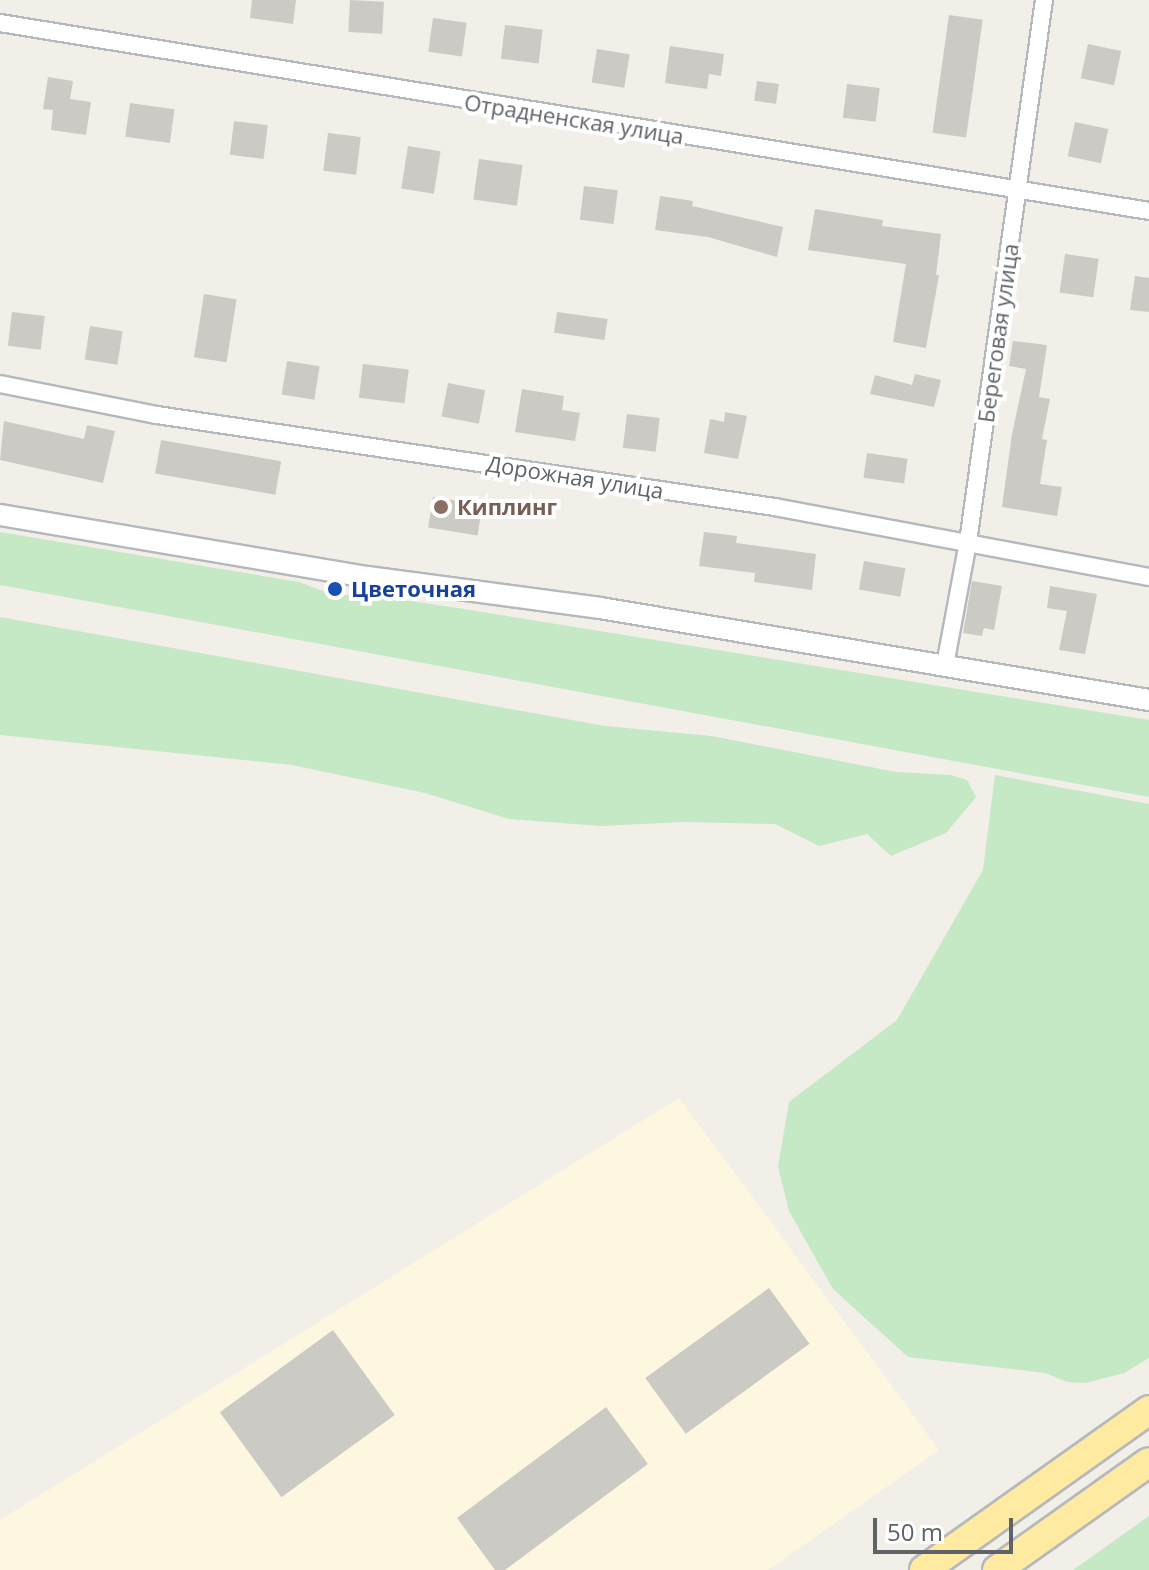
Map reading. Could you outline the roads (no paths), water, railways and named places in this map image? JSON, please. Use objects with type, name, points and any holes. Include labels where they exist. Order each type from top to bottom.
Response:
[{"type":"highway","points":[[924,1570],[1149,1410]]},
{"type":"highway","points":[[997,1570],[1149,1462]]},
{"type":"street","name":"Береговая улица","points":[[945,665],[968,542],[1044,0]]},
{"type":"street","name":"Отрадненская улица","points":[[0,23],[1149,211]]},
{"type":"street","name":"Дорожная улица","points":[[0,384],[157,415],[775,507],[1149,577]]},
{"type":"street","points":[[0,515],[368,577],[600,608],[1149,700]]},
{"type":"place","name":"Киплинг","points":[[441,507]]},
{"type":"place","name":"Цветочная","points":[[335,589]]}]
